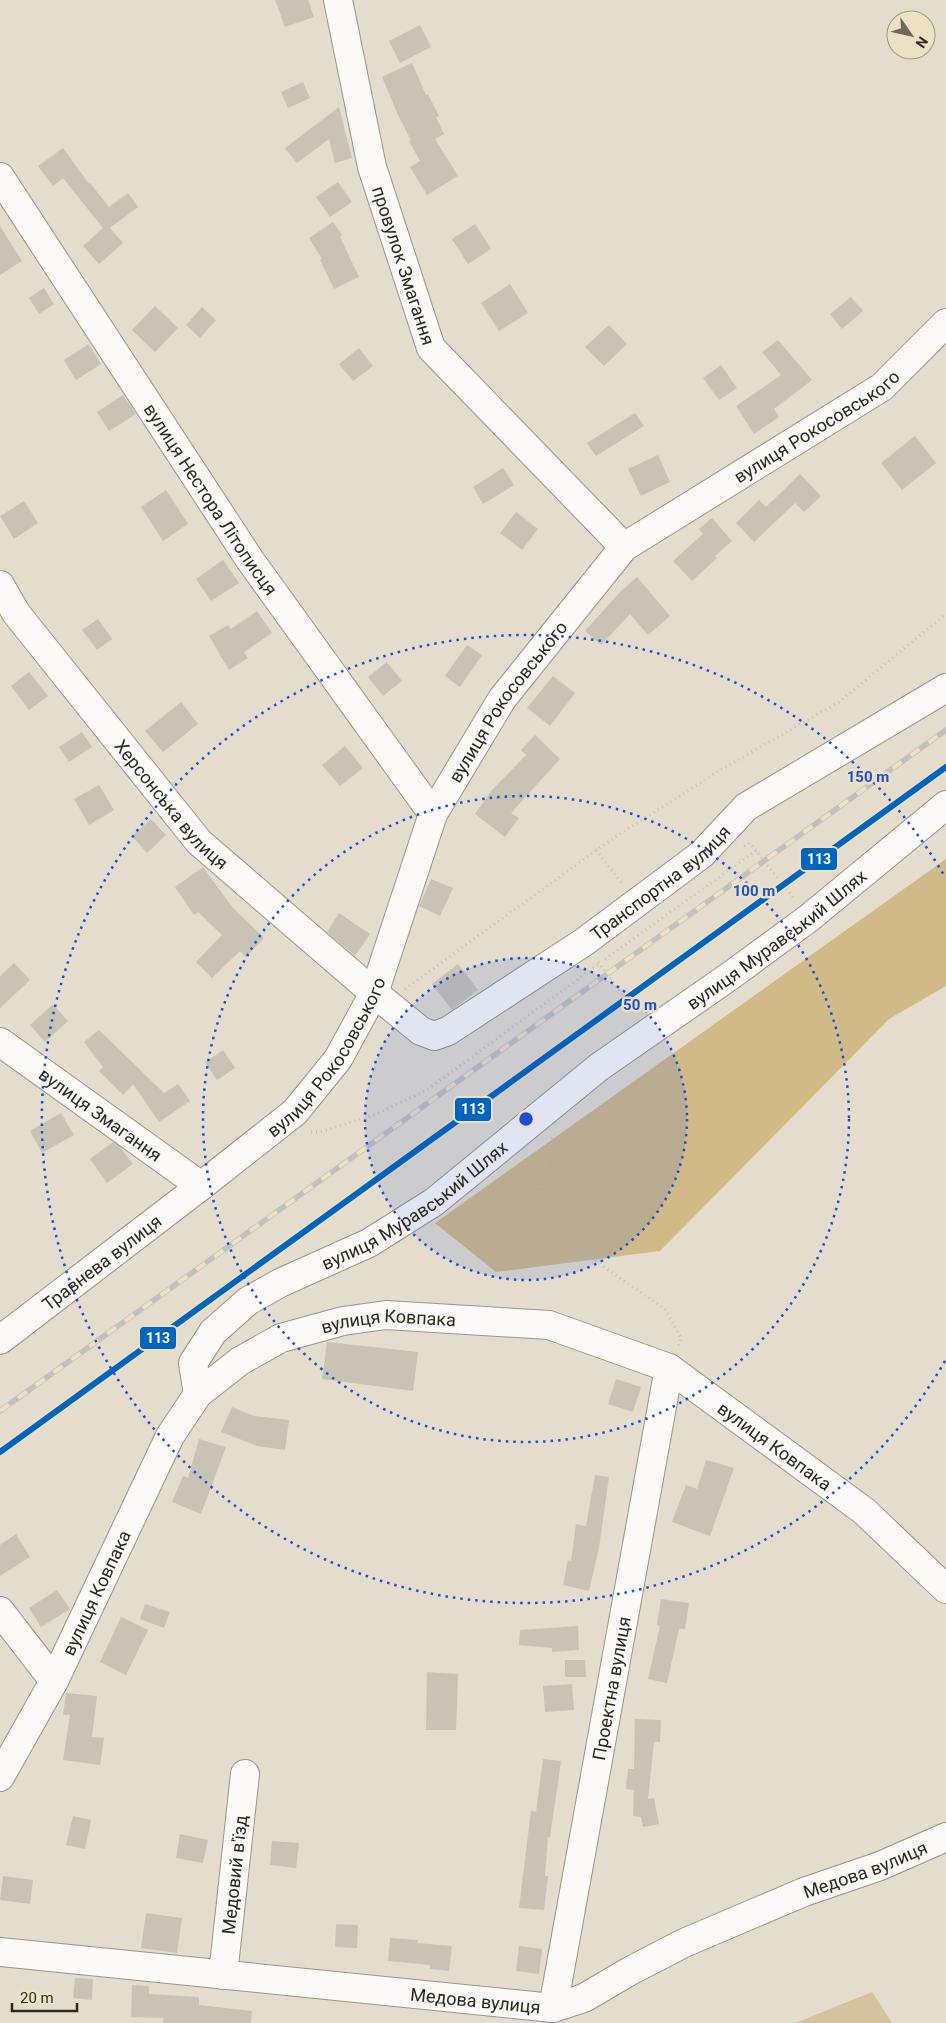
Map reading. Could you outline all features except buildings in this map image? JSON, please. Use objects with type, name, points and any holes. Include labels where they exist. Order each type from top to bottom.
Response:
[{"type":"street","name":"провулок Змагання","points":[[338,0],[372,167],[431,348],[624,547]]},
{"type":"street","name":"вулиця Нестора Літописця","points":[[0,177],[250,560],[433,814]]},
{"type":"street","name":"вулиця Рокосовського","points":[[201,1186],[295,1112],[338,1059],[381,998],[433,814],[502,699],[624,547],[882,387],[946,323]]},
{"type":"street","name":"Херсонська вулиця","points":[[0,585],[16,613],[199,842],[381,998]]},
{"type":"street","name":"Транспортна вулиця","points":[[381,998],[421,1031],[434,1036],[448,1031],[584,942],[702,854],[746,807],[946,688]]},
{"type":"street","name":"вулиця Муравський Шлях","points":[[198,1394],[193,1363],[213,1332],[248,1301],[280,1282],[370,1243],[434,1202],[599,1067],[730,976],[808,918],[946,805]]},
{"type":"street","name":"вулиця Змагання","points":[[0,1042],[201,1186]]},
{"type":"street","name":"Травнева вулиця","points":[[0,1340],[201,1186]]},
{"type":"street","name":"вулиця Ковпака","points":[[0,1777],[54,1681],[170,1436],[198,1394],[240,1360],[281,1338],[344,1321],[386,1315],[549,1325],[669,1368],[864,1511],[946,1590]]},
{"type":"street","name":"Проектна вулиця","points":[[553,2008],[669,1368]]},
{"type":"street","points":[[0,1611],[54,1681]]},
{"type":"street","name":"Медовий в'їзд","points":[[223,1975],[245,1774]]},
{"type":"street","name":"Медова вулиця","points":[[0,1952],[553,2008],[584,1998],[684,1943],[804,1892],[880,1866],[946,1837]]},
{"type":"path","points":[[381,998],[596,850],[722,769],[839,702],[946,614]]},
{"type":"path","points":[[596,850],[636,902]]},
{"type":"path","points":[[269,1132],[320,1132],[374,1115],[427,1090],[757,850],[808,918]]},
{"type":"path","points":[[584,942],[649,1032]]},
{"type":"path","points":[[553,1134],[536,1199],[549,1223],[608,1270],[665,1309],[681,1338],[669,1368]]},
{"type":"shaded area","points":[[946,859],[946,986],[889,1019],[660,1251],[496,1272],[435,1223]]},
{"type":"shaded area","points":[[872,1992],[892,2023],[795,2023]]},
{"type":"railway","points":[[0,1411],[946,730]]},
{"type":"transit line","name":"113","points":[[0,1452],[946,767]]}]
